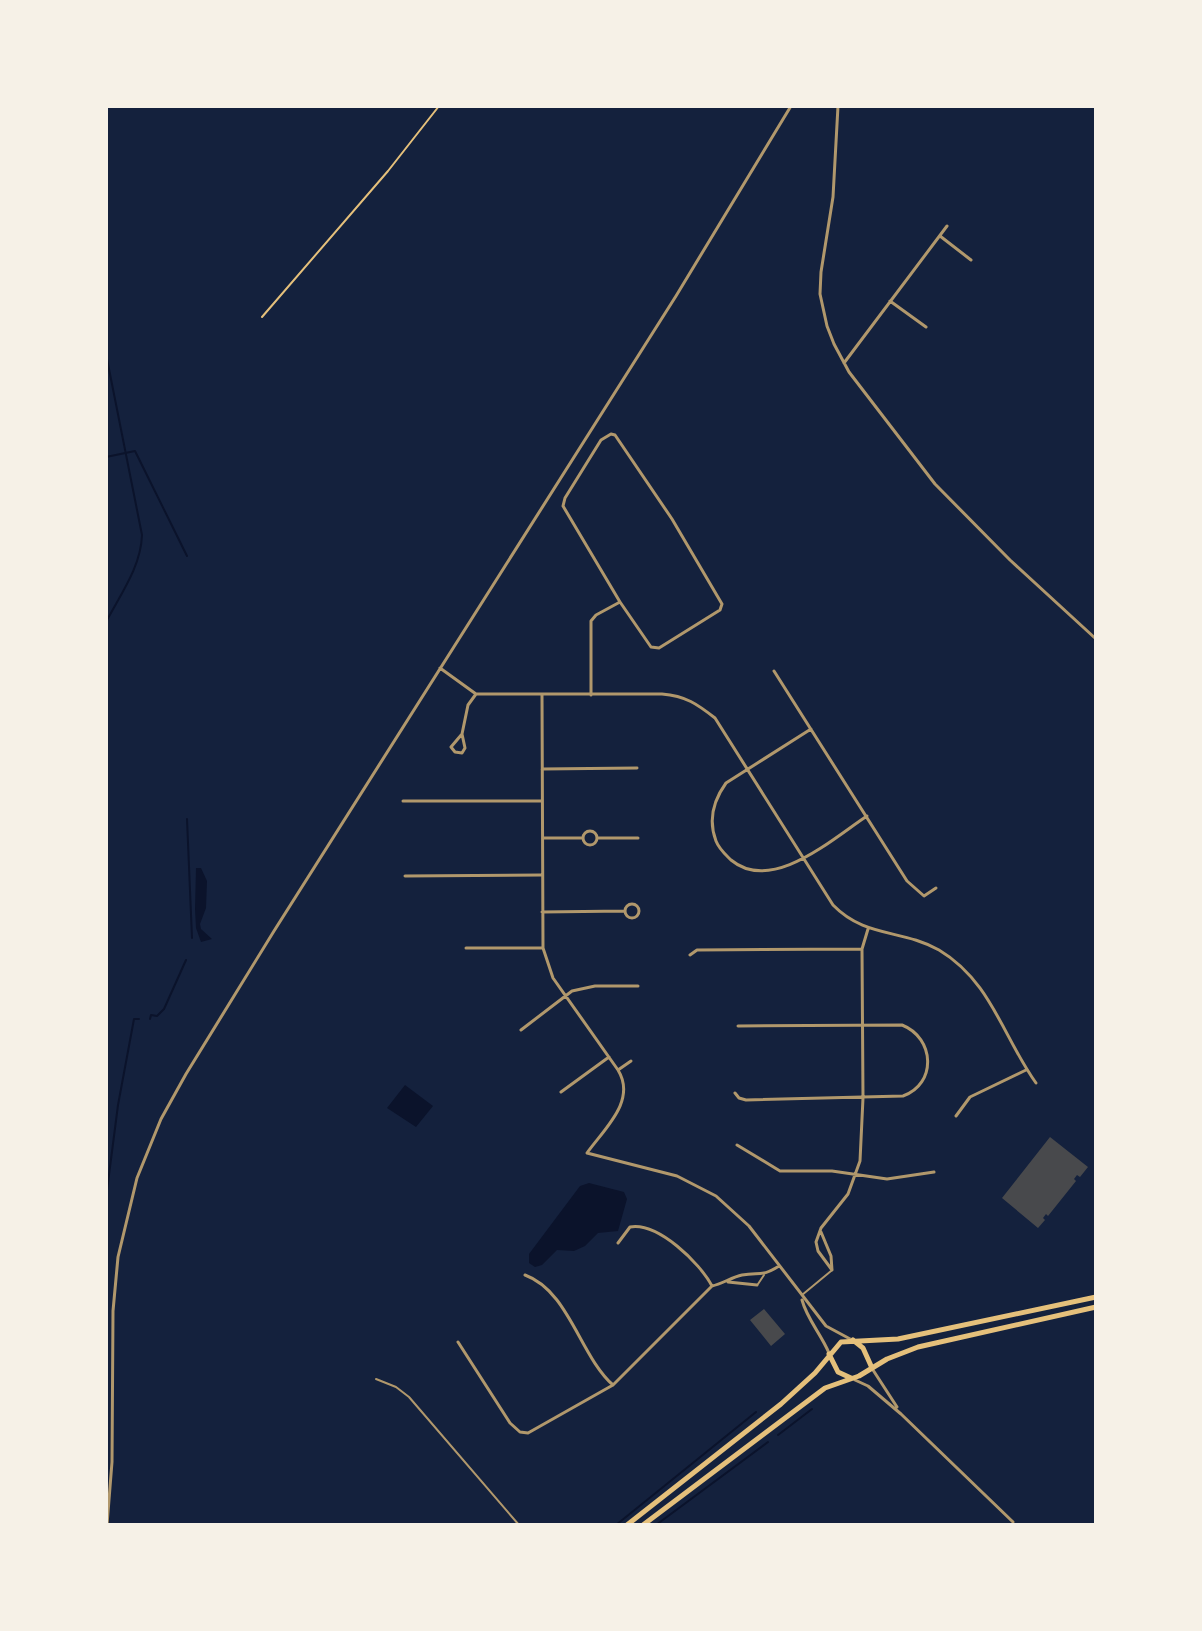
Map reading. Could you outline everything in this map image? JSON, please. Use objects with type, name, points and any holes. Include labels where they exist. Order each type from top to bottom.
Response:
[{"type":"main road","points":[[627,1525],[781,1404],[815,1373],[841,1342],[898,1339],[1096,1297]]},
{"type":"main road","points":[[643,1525],[816,1394],[918,1347],[1096,1307]]},
{"type":"main road","points":[[852,1340],[863,1348],[872,1368]]},
{"type":"main road","points":[[829,1354],[838,1372],[852,1378]]},
{"type":"street","points":[[107,1525],[111,1493],[115,1276],[124,1224],[142,1163],[161,1119],[186,1074],[440,668],[676,296],[791,106]]},
{"type":"street","points":[[838,106],[833,197],[820,294],[827,326],[844,363],[935,484],[999,550],[1096,639]]},
{"type":"street","points":[[844,363],[947,226]]},
{"type":"street","points":[[940,236],[971,260]]},
{"type":"street","points":[[890,301],[926,327]]},
{"type":"street","points":[[611,434],[615,435],[672,519],[722,608],[659,648],[651,647],[620,602],[563,506],[601,440],[611,434]]},
{"type":"street","points":[[591,695],[591,621],[620,602]]},
{"type":"street","points":[[440,668],[476,694],[662,694],[694,701],[715,718],[833,905],[847,919],[868,929],[907,937],[937,949],[960,965],[979,984],[1036,1083]]},
{"type":"street","points":[[774,671],[907,881],[924,896],[936,888]]},
{"type":"street","points":[[462,734],[451,747],[455,752],[462,753],[465,748],[462,734],[468,705],[476,694]]},
{"type":"street","points":[[542,695],[543,948],[549,970],[565,997],[618,1070],[624,1084],[623,1101],[587,1153],[664,1172],[696,1184],[735,1211],[831,1331],[852,1340]]},
{"type":"street","points":[[811,729],[726,783],[715,802],[712,816],[719,848],[739,866],[751,871],[774,870],[803,858],[867,816]]},
{"type":"street","points":[[542,769],[637,768]]},
{"type":"street","points":[[403,801],[542,801]]},
{"type":"street","points":[[583,838],[586,832],[591,831],[597,838],[638,838]]},
{"type":"street","points":[[542,838],[583,838],[589,845],[594,844],[597,838]]},
{"type":"street","points":[[405,876],[541,875]]},
{"type":"street","points":[[542,912],[625,911]]},
{"type":"street","points":[[832,1270],[816,1247],[817,1237],[848,1194],[857,1174],[862,1146],[862,949],[868,929]]},
{"type":"street","points":[[466,948],[543,948]]},
{"type":"street","points":[[690,955],[697,950],[862,949]]},
{"type":"street","points":[[521,1030],[572,991],[595,986],[638,986]]},
{"type":"street","points":[[735,1093],[746,1100],[903,1096],[924,1083],[928,1061],[926,1048],[913,1029],[902,1025],[738,1026]]},
{"type":"street","points":[[561,1092],[609,1057]]},
{"type":"street","points":[[618,1070],[631,1061]]},
{"type":"street","points":[[956,1116],[970,1097],[1026,1070]]},
{"type":"street","points":[[737,1145],[780,1171],[832,1171],[887,1179],[934,1172]]},
{"type":"street","points":[[618,1243],[630,1227],[641,1226],[685,1252],[712,1286]]},
{"type":"street","points":[[821,1228],[821,1237],[831,1256],[832,1270]]},
{"type":"street","points":[[458,1342],[515,1428],[528,1433],[613,1385],[712,1286],[740,1275],[764,1275],[779,1266]]},
{"type":"street","points":[[525,1275],[535,1278],[559,1304],[598,1369],[613,1385]]},
{"type":"street","points":[[728,1282],[757,1285]]},
{"type":"street","points":[[801,1296],[805,1311],[829,1354]]},
{"type":"street","points":[[872,1368],[901,1414]]},
{"type":"street","points":[[852,1378],[868,1386],[901,1414],[1013,1522]]},
{"type":"lane","points":[[801,1296],[832,1270]]},
{"type":"lane","points":[[757,1285],[764,1275]]},
{"type":"lane","points":[[376,1379],[396,1387],[409,1397],[519,1525]]},
{"type":"path","points":[[262,317],[388,171],[439,106]]},
{"type":"water","points":[[196,868],[201,868],[207,881],[201,929],[212,939],[201,942],[196,928]]},
{"type":"water","points":[[405,1085],[433,1106],[416,1127],[387,1108]]},
{"type":"water","points":[[589,1183],[624,1192],[627,1199],[618,1231],[598,1233],[585,1246],[574,1251],[557,1250],[542,1265],[535,1267],[529,1263],[529,1254],[580,1186]]},
{"type":"building","points":[[1050,1137],[1088,1167],[1080,1177],[1077,1175],[1076,1181],[1048,1216],[1046,1214],[1038,1228],[1002,1198]]},
{"type":"building","points":[[764,1309],[785,1334],[771,1346],[750,1320]]},
{"type":"waterway","points":[[106,354],[142,535],[134,569],[106,622]]},
{"type":"waterway","points":[[106,457],[135,451],[187,556]]},
{"type":"waterway","points":[[187,819],[192,938]]},
{"type":"waterway","points":[[150,1019],[151,1015],[157,1016],[164,1009],[186,960]]},
{"type":"waterway","points":[[106,1198],[118,1105],[134,1019],[139,1019]]},
{"type":"waterway","points":[[778,1435],[812,1409]]},
{"type":"waterway","points":[[616,1525],[756,1412]]},
{"type":"waterway","points":[[656,1525],[768,1442]]}]
